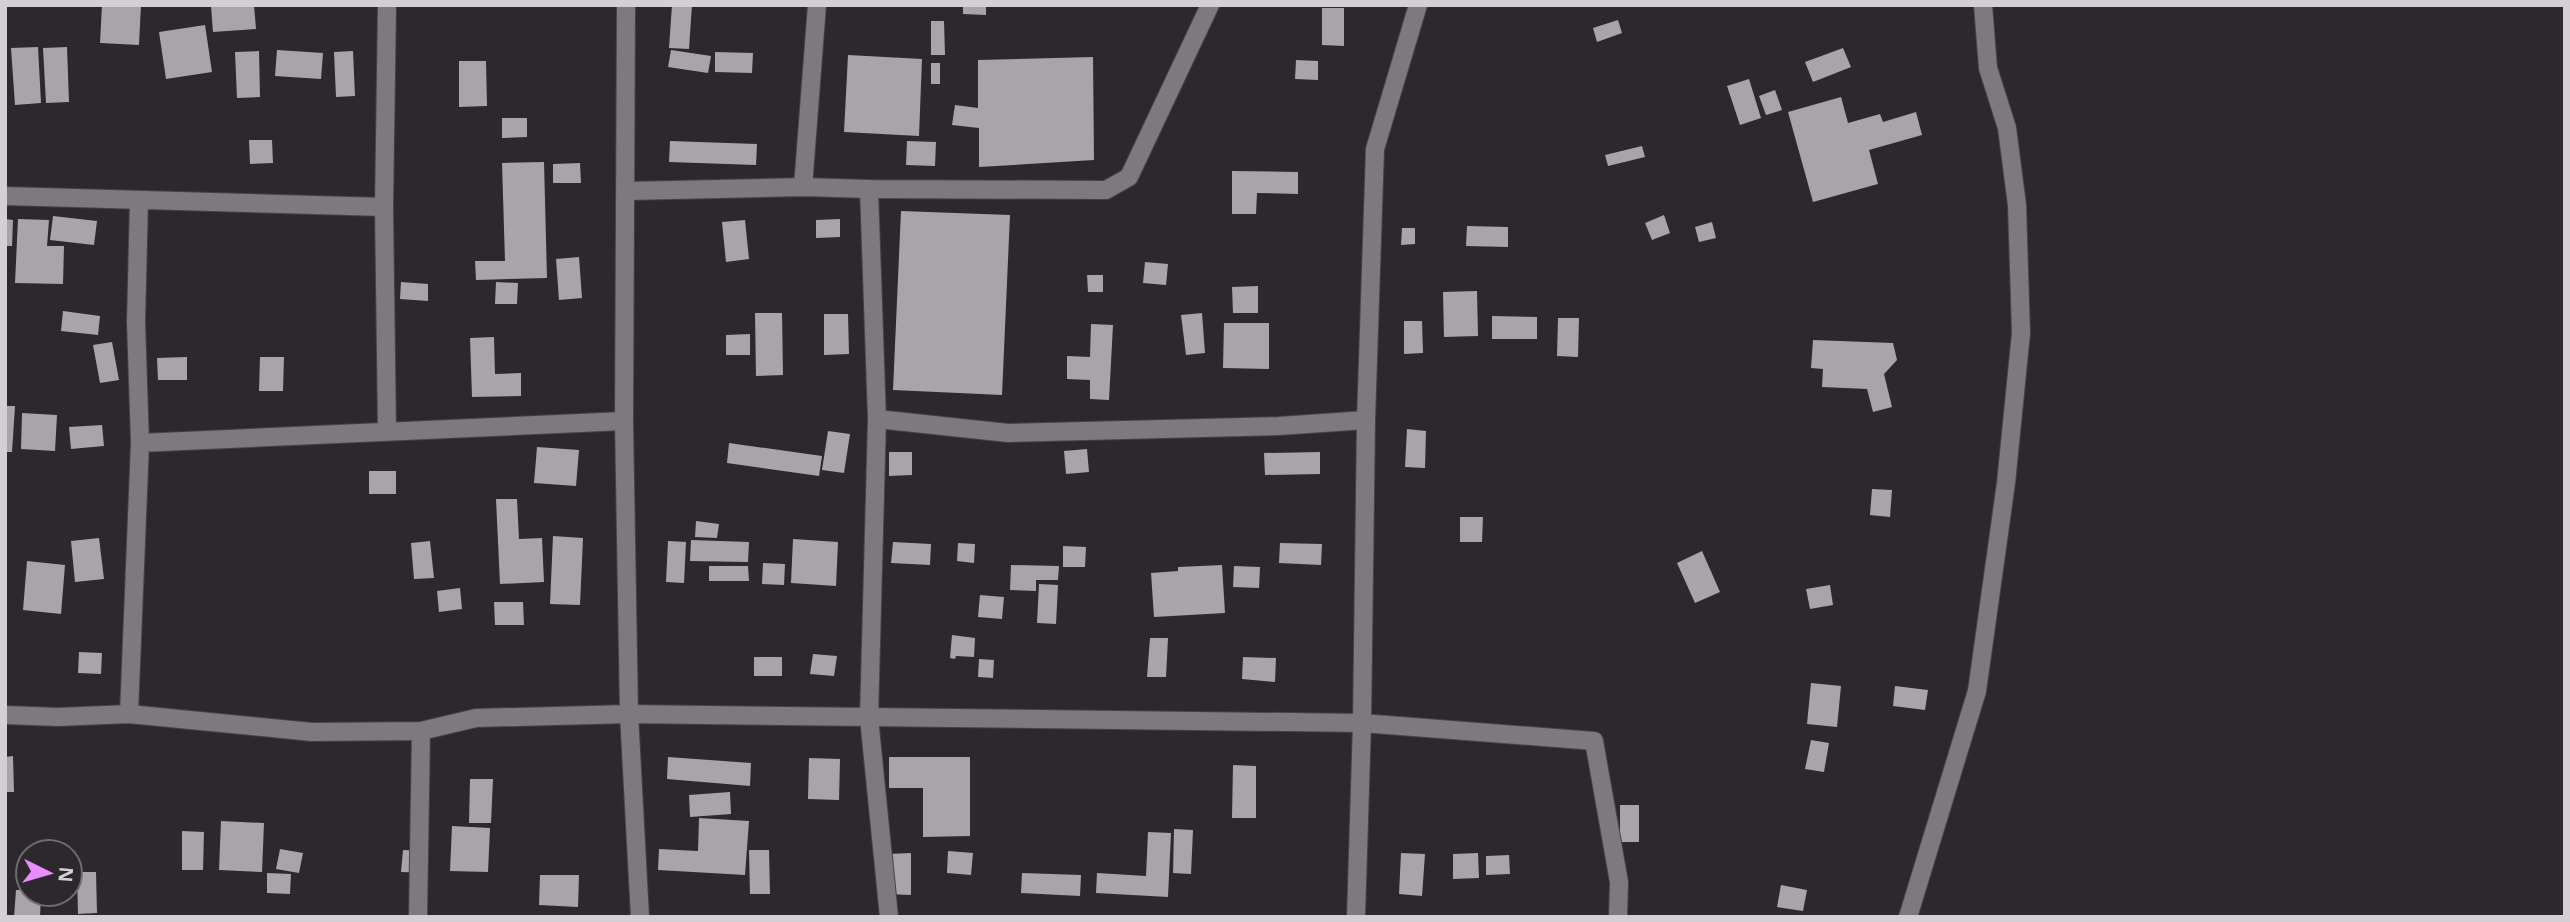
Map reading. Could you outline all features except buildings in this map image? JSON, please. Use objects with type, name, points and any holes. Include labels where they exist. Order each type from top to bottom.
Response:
[{"type":"street","points":[[387,5],[384,207],[387,431]]},
{"type":"street","points":[[626,5],[624,421],[629,714],[640,917]]},
{"type":"street","points":[[803,187],[817,5]]},
{"type":"street","points":[[626,191],[803,187],[1106,190],[1129,177],[1210,5]]},
{"type":"street","points":[[1356,917],[1366,420],[1375,149],[1418,5]]},
{"type":"street","points":[[1908,917],[1977,691],[2006,482],[2021,332],[2017,205],[2007,128],[1988,68],[1983,5]]},
{"type":"street","points":[[869,189],[877,419],[869,718],[888,917]]},
{"type":"street","points":[[5,196],[384,207]]},
{"type":"street","points":[[129,714],[140,443],[136,322],[139,200]]},
{"type":"street","points":[[877,419],[1008,433],[1279,426],[1366,420]]},
{"type":"street","points":[[140,443],[624,421]]},
{"type":"street","points":[[5,715],[58,717],[129,714],[312,732],[421,731],[476,718],[629,714],[1362,723],[1594,741],[1619,882],[1618,917]]},
{"type":"street","points":[[418,917],[421,731]]}]
